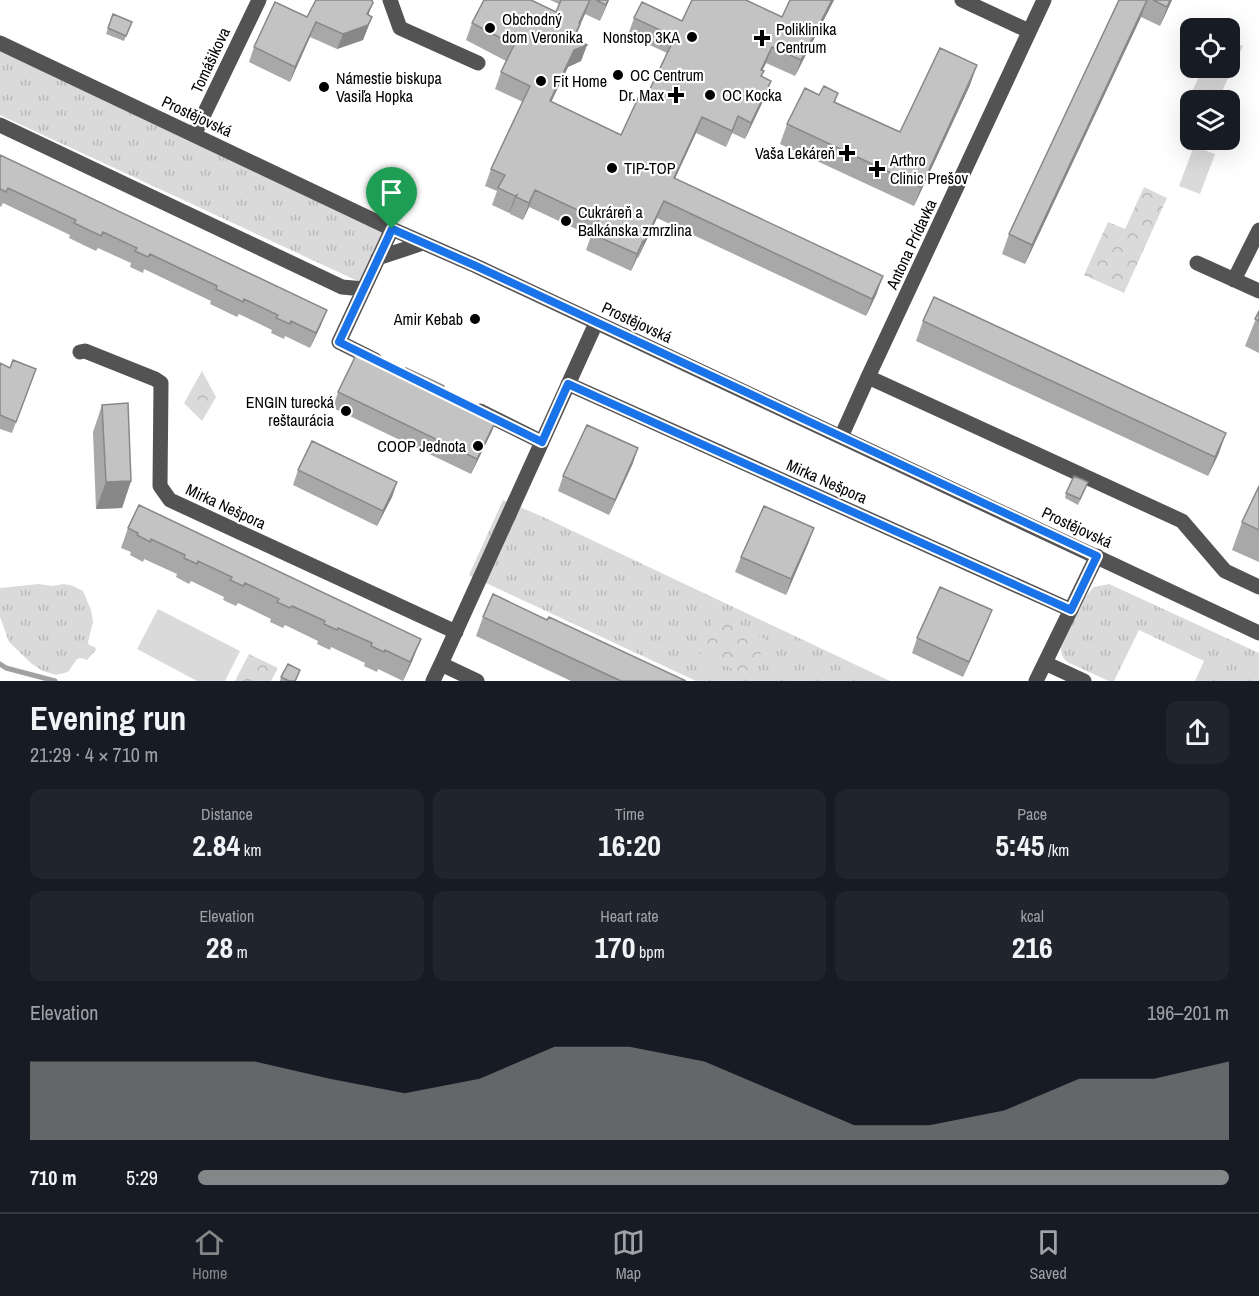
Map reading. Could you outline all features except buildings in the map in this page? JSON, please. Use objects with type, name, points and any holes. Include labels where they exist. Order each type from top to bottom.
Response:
[{"type":"street","name":"Tomášikova","points":[[194,135],[259,0]]},
{"type":"street","points":[[390,0],[400,28],[478,63]]},
{"type":"street","points":[[962,0],[1029,31]]},
{"type":"street","name":"Antona Prídavka","points":[[841,437],[1044,0]]},
{"type":"street","name":"Prostějovská","points":[[0,43],[392,229],[476,266],[1259,633]]},
{"type":"street","points":[[0,125],[342,287],[364,289]]},
{"type":"street","points":[[392,229],[339,342],[392,368]]},
{"type":"street","points":[[1234,280],[1259,230]]},
{"type":"street","points":[[378,258],[423,243]]},
{"type":"street","points":[[1197,263],[1259,291]]},
{"type":"street","points":[[433,681],[596,323]]},
{"type":"street","name":"Mirka Nešpora","points":[[80,352],[85,351],[114,362],[160,383],[160,486],[170,500],[456,632]]},
{"type":"street","points":[[868,377],[1182,521],[1225,571],[1259,587]]},
{"type":"street","name":"Mirka Nešpora","points":[[568,384],[1071,610]]},
{"type":"street","points":[[466,405],[542,442]]},
{"type":"street","points":[[1036,681],[1097,556]]},
{"type":"street","points":[[1045,663],[1084,681]]},
{"type":"street","points":[[441,664],[477,681]]},
{"type":"green space","points":[[0,44],[388,223],[364,284],[0,115]]},
{"type":"green space","points":[[1198,78],[1228,78],[1223,90],[1193,90]]},
{"type":"green space","points":[[1192,150],[1204,150],[1215,154],[1200,194],[1179,186]]},
{"type":"green space","points":[[1144,187],[1167,198],[1124,293],[1084,275],[1108,222],[1125,229]]},
{"type":"green space","points":[[202,371],[216,397],[202,421],[184,403]]},
{"type":"green space","points":[[503,500],[890,681],[696,681],[469,575]]},
{"type":"green space","points":[[39,584],[52,586],[64,584],[83,591],[91,610],[93,622],[88,642],[96,650],[87,660],[77,659],[68,672],[56,675],[32,664],[9,642],[0,617],[0,588]]},
{"type":"green space","points":[[1109,584],[1259,653],[1259,681],[1195,681],[1204,661],[1139,630],[1114,681],[1109,681],[1069,663],[1061,652],[1061,647],[1082,600],[1094,587]]},
{"type":"green space","points":[[158,609],[240,651],[225,681],[197,681],[137,649]]},
{"type":"green space","points":[[715,617],[767,640],[750,677],[699,653]]},
{"type":"green space","points":[[249,654],[278,668],[271,681],[235,681]]},
{"type":"waterway","points":[[0,664],[6,668],[55,681]]},
{"type":"place","name":"Obchodný dom Veronika","points":[[490,28]]},
{"type":"place","name":"Nonstop 3KA","points":[[692,37]]},
{"type":"place","name":"Poliklinika Centrum","points":[[762,38]]},
{"type":"place","name":"OC Centrum","points":[[618,75]]},
{"type":"place","name":"Fit Home","points":[[541,81]]},
{"type":"place","name":"Námestie biskupa Vasiľa Hopka","points":[[324,87]]},
{"type":"place","name":"Dr. Max","points":[[676,95]]},
{"type":"place","name":"OC Kocka","points":[[710,95]]},
{"type":"place","name":"Vaša Lekáreň","points":[[847,153]]},
{"type":"place","name":"TIP-TOP","points":[[612,168]]},
{"type":"place","name":"Arthro Clinic Prešov","points":[[877,169]]},
{"type":"place","name":"Cukráreň a Balkánska zmrzlina","points":[[566,221]]},
{"type":"place","name":"Amir Kebab","points":[[475,319]]},
{"type":"place","name":"ENGIN turecká reštaurácia","points":[[346,411]]},
{"type":"place","name":"COOP Jednota","points":[[478,446]]},
{"type":"route","points":[[392,229],[1097,556],[1071,610],[568,384],[542,442],[339,342],[392,229]]}]
